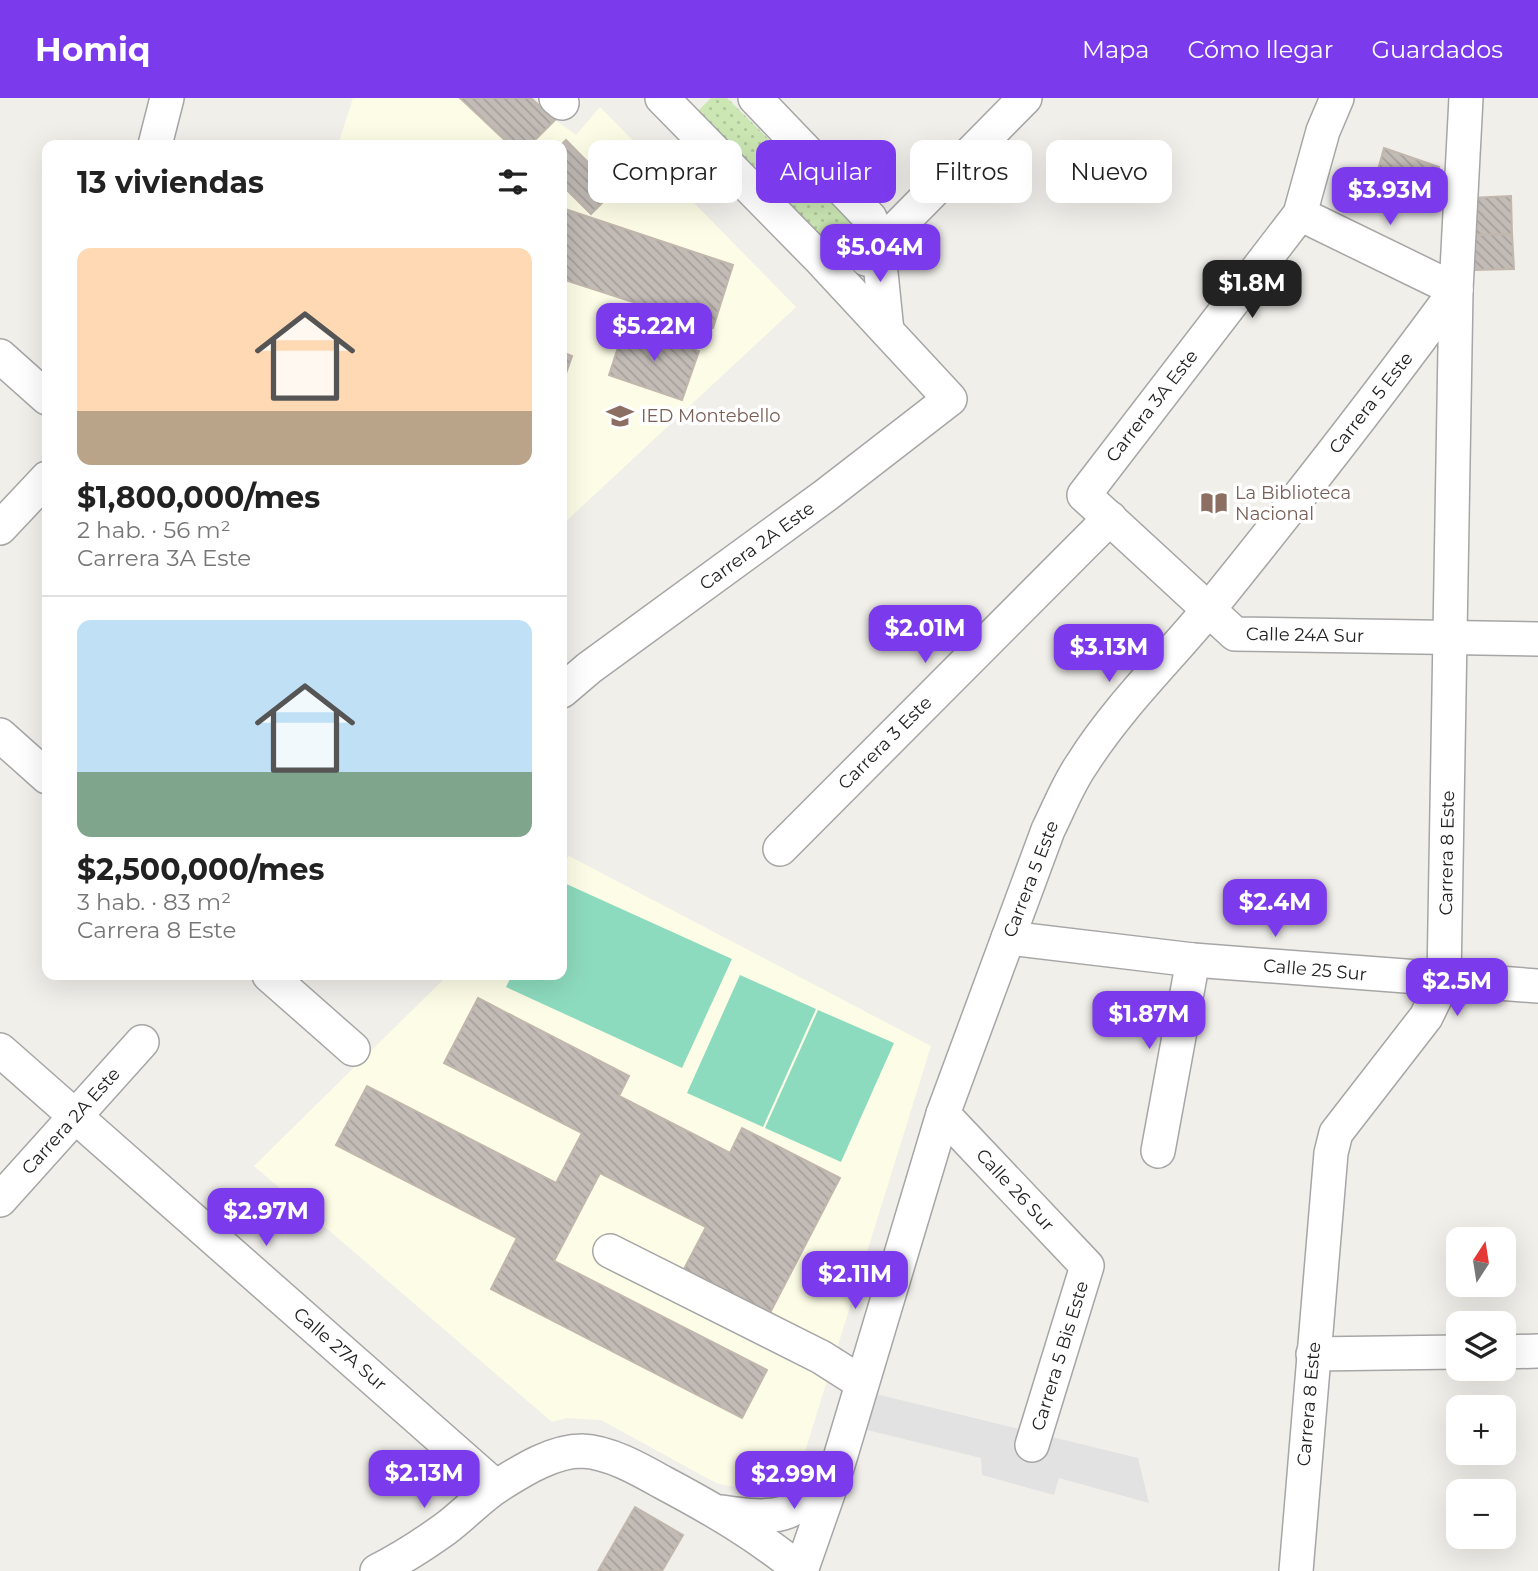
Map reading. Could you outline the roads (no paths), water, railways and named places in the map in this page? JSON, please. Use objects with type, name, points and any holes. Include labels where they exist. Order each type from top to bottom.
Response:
[{"type":"street","points":[[662,98],[887,331]]},
{"type":"street","points":[[755,98],[870,218],[877,234],[887,331]]},
{"type":"street","points":[[842,283],[1025,98]]},
{"type":"street","name":"Carrera 3A Este","points":[[1084,495],[1300,214],[1322,131],[1337,98]]},
{"type":"street","name":"Carrera 8 Este","points":[[1296,1571],[1331,1153],[1336,1133],[1426,1017],[1444,980],[1456,290],[1466,98]]},
{"type":"street","points":[[155,140],[159,103]]},
{"type":"street","points":[[1300,214],[1456,290]]},
{"type":"street","name":"Carrera 5 Este","points":[[801,1571],[837,1468],[943,1114],[1048,830],[1081,765],[1126,706],[1208,610],[1456,290]]},
{"type":"street","name":"Carrera 2A Este","points":[[567,687],[826,495],[950,399],[887,331]]},
{"type":"street","points":[[0,356],[42,394]]},
{"type":"street","points":[[0,528],[42,483]]},
{"type":"street","name":"Calle 24A Sur","points":[[1084,495],[1235,634],[1538,639]]},
{"type":"street","name":"Carrera 3 Este","points":[[780,849],[1110,518]]},
{"type":"street","points":[[0,735],[42,773]]},
{"type":"street","name":"Calle 25 Sur","points":[[1008,938],[1193,960],[1538,986]]},
{"type":"street","points":[[1158,1151],[1193,960]]},
{"type":"street","points":[[284,980],[353,1049]]},
{"type":"street","name":"Carrera 2A Este","points":[[0,1200],[142,1042]]},
{"type":"street","name":"Calle 27A Sur","points":[[0,1050],[496,1487]]},
{"type":"street","name":"Calle 26 Sur","points":[[943,1114],[1087,1266]]},
{"type":"street","points":[[610,1251],[821,1357],[862,1383]]},
{"type":"street","name":"Carrera 5 Bis Este","points":[[1032,1445],[1087,1266]]},
{"type":"street","points":[[1516,1352],[1538,1351]]},
{"type":"street","points":[[1313,1354],[1446,1352]]},
{"type":"street","points":[[377,1571],[396,1562],[446,1528],[496,1487],[546,1460],[564,1453],[583,1451],[601,1454],[641,1471],[718,1512],[768,1544],[801,1571]]},
{"type":"street","points":[[718,1512],[765,1517],[786,1514],[804,1504],[837,1468]]},
{"type":"place","name":"IED Montebello","points":[[620,416]]},
{"type":"place","name":"La Biblioteca Nacional","points":[[1214,503]]}]
